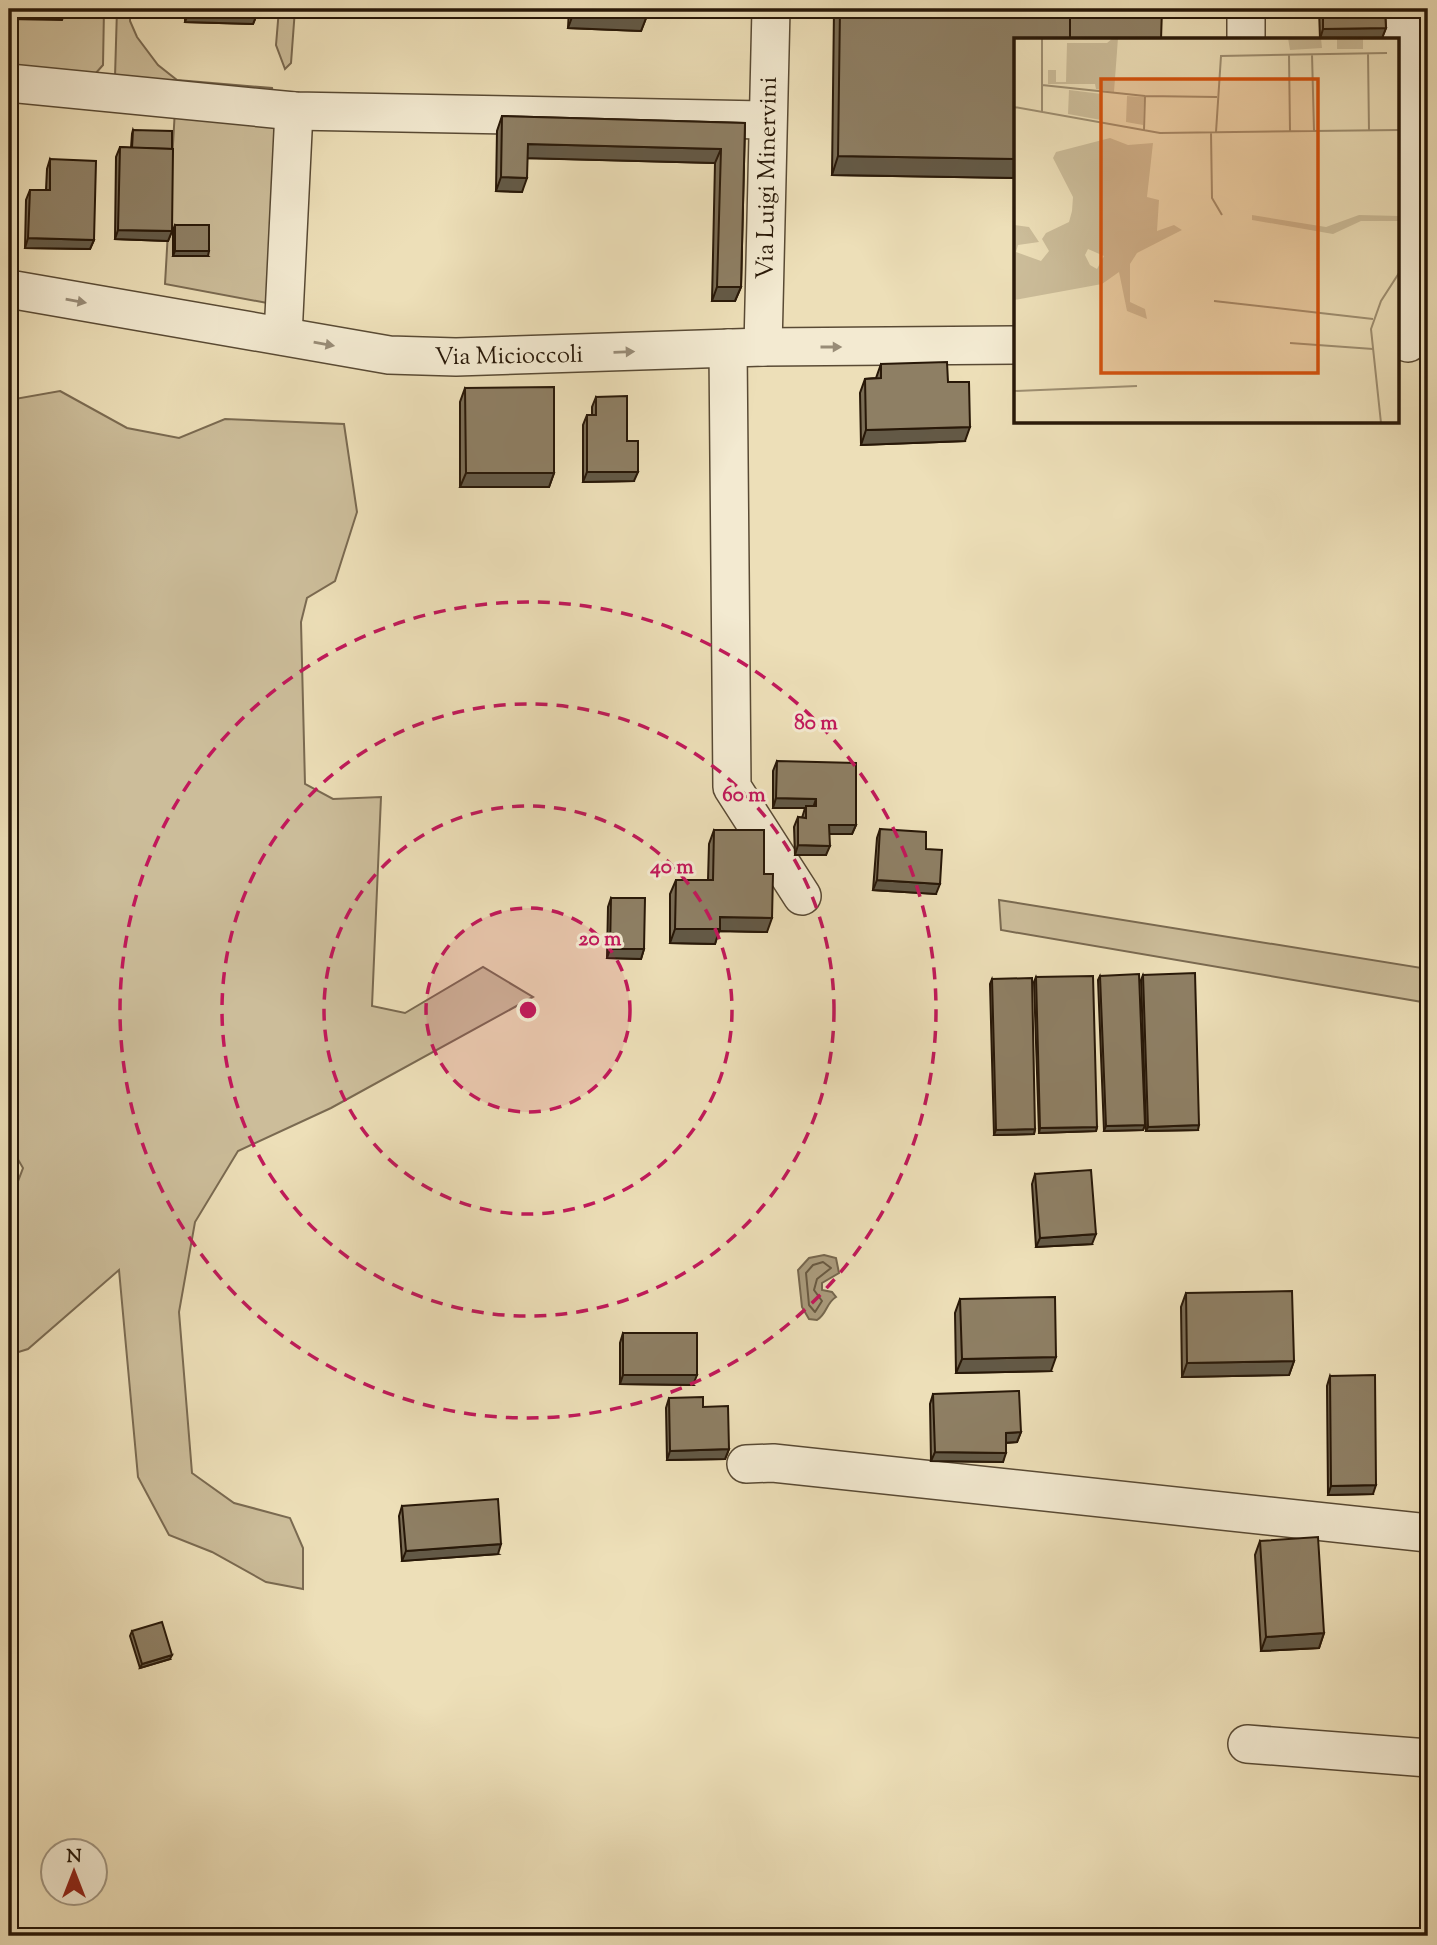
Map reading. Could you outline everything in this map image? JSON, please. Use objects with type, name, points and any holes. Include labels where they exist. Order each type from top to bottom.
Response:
[{"type":"street","name":"Via Luigi Minervini","points":[[771,9],[767,120],[745,348],[732,787],[802,895]]},
{"type":"street","points":[[1246,9],[1246,38]]},
{"type":"street","points":[[1402,9],[1411,343]]},
{"type":"street","points":[[9,83],[293,111],[767,120]]},
{"type":"street","points":[[284,337],[293,111]]},
{"type":"street","name":"Via Micioccoli","points":[[9,289],[389,355],[422,357],[745,348],[1014,345]]},
{"type":"street","points":[[746,1464],[773,1463],[1428,1533]]},
{"type":"street","points":[[1247,1744],[1428,1758]]},
{"type":"shaded area","points":[[9,9],[104,9],[103,65],[88,82],[9,72]]},
{"type":"shaded area","points":[[117,9],[130,9],[130,21],[137,37],[158,65],[177,80],[272,88],[274,98],[115,77]]},
{"type":"shaded area","points":[[279,9],[295,9],[291,63],[285,69],[276,45]]},
{"type":"shaded area","points":[[175,109],[286,118],[278,305],[165,284]]},
{"type":"shaded area","points":[[60,391],[127,428],[179,438],[225,419],[344,424],[357,512],[335,581],[307,598],[301,622],[305,784],[333,799],[381,797],[372,1006],[405,1013],[483,967],[533,997],[331,1108],[238,1151],[195,1222],[179,1312],[192,1473],[234,1503],[290,1518],[303,1548],[303,1589],[266,1582],[212,1552],[169,1535],[138,1477],[119,1270],[28,1349],[9,1355],[9,1205],[23,1168],[9,1144],[9,400]]},
{"type":"shaded area","points":[[999,900],[1428,969],[1428,1003],[1001,930]]},
{"type":"water","points":[[824,1255],[836,1258],[839,1273],[822,1283],[822,1290],[832,1292],[836,1297],[820,1318],[809,1319],[802,1307],[798,1270],[809,1258]]},
{"type":"building","points":[[575,9],[648,9],[648,13]]},
{"type":"building","points":[[840,9],[1070,9],[1070,38],[1014,38],[1014,159],[838,156]]},
{"type":"building","points":[[1070,9],[1162,9],[1161,38],[1070,38]]},
{"type":"building","points":[[1323,9],[1385,9],[1386,28],[1323,29]]},
{"type":"building","points":[[502,116],[745,123],[741,287],[717,287],[721,149],[528,144],[527,178],[501,177]]},
{"type":"building","points":[[133,130],[172,131],[172,149],[132,148]]},
{"type":"building","points":[[120,147],[173,149],[172,231],[118,230]]},
{"type":"building","points":[[50,159],[96,161],[94,240],[28,238],[30,190],[50,190]]},
{"type":"building","points":[[175,225],[209,225],[209,251],[175,251]]},
{"type":"building","points":[[947,362],[948,382],[969,382],[970,427],[866,430],[865,379],[881,378],[881,364]]},
{"type":"building","points":[[554,387],[554,473],[466,473],[465,388]]},
{"type":"building","points":[[627,396],[627,441],[638,441],[638,472],[587,472],[587,415],[596,415],[596,397]]},
{"type":"building","points":[[777,761],[856,763],[856,825],[829,825],[830,846],[798,845],[798,817],[806,818],[806,806],[816,806],[816,799],[776,798]]},
{"type":"building","points":[[880,829],[926,832],[926,849],[942,850],[940,884],[877,880]]},
{"type":"building","points":[[714,830],[764,830],[764,874],[773,874],[772,918],[720,917],[720,929],[675,929],[676,880],[713,880]]},
{"type":"building","points":[[611,898],[645,898],[644,949],[610,949]]},
{"type":"building","points":[[1195,973],[1199,1125],[1148,1127],[1143,975]]},
{"type":"building","points":[[1139,974],[1145,1125],[1106,1126],[1100,976]]},
{"type":"building","points":[[1093,976],[1097,1127],[1040,1128],[1036,977]]},
{"type":"building","points":[[1032,978],[1035,1129],[996,1130],[992,979]]},
{"type":"building","points":[[1091,1170],[1096,1234],[1040,1238],[1035,1174]]},
{"type":"building","points":[[1292,1291],[1294,1361],[1187,1363],[1186,1293]]},
{"type":"building","points":[[1055,1297],[1056,1357],[962,1359],[960,1299]]},
{"type":"building","points":[[623,1333],[697,1333],[697,1375],[623,1375]]},
{"type":"building","points":[[1375,1375],[1376,1485],[1331,1486],[1330,1376]]},
{"type":"building","points":[[1019,1391],[1021,1432],[1006,1433],[1006,1453],[935,1452],[933,1394]]},
{"type":"building","points":[[703,1397],[703,1407],[728,1406],[729,1449],[670,1451],[669,1398]]},
{"type":"building","points":[[498,1499],[501,1544],[406,1551],[402,1506]]},
{"type":"building","points":[[1318,1537],[1324,1633],[1266,1637],[1260,1541]]},
{"type":"building","points":[[162,1622],[172,1655],[142,1664],[132,1631]]}]
